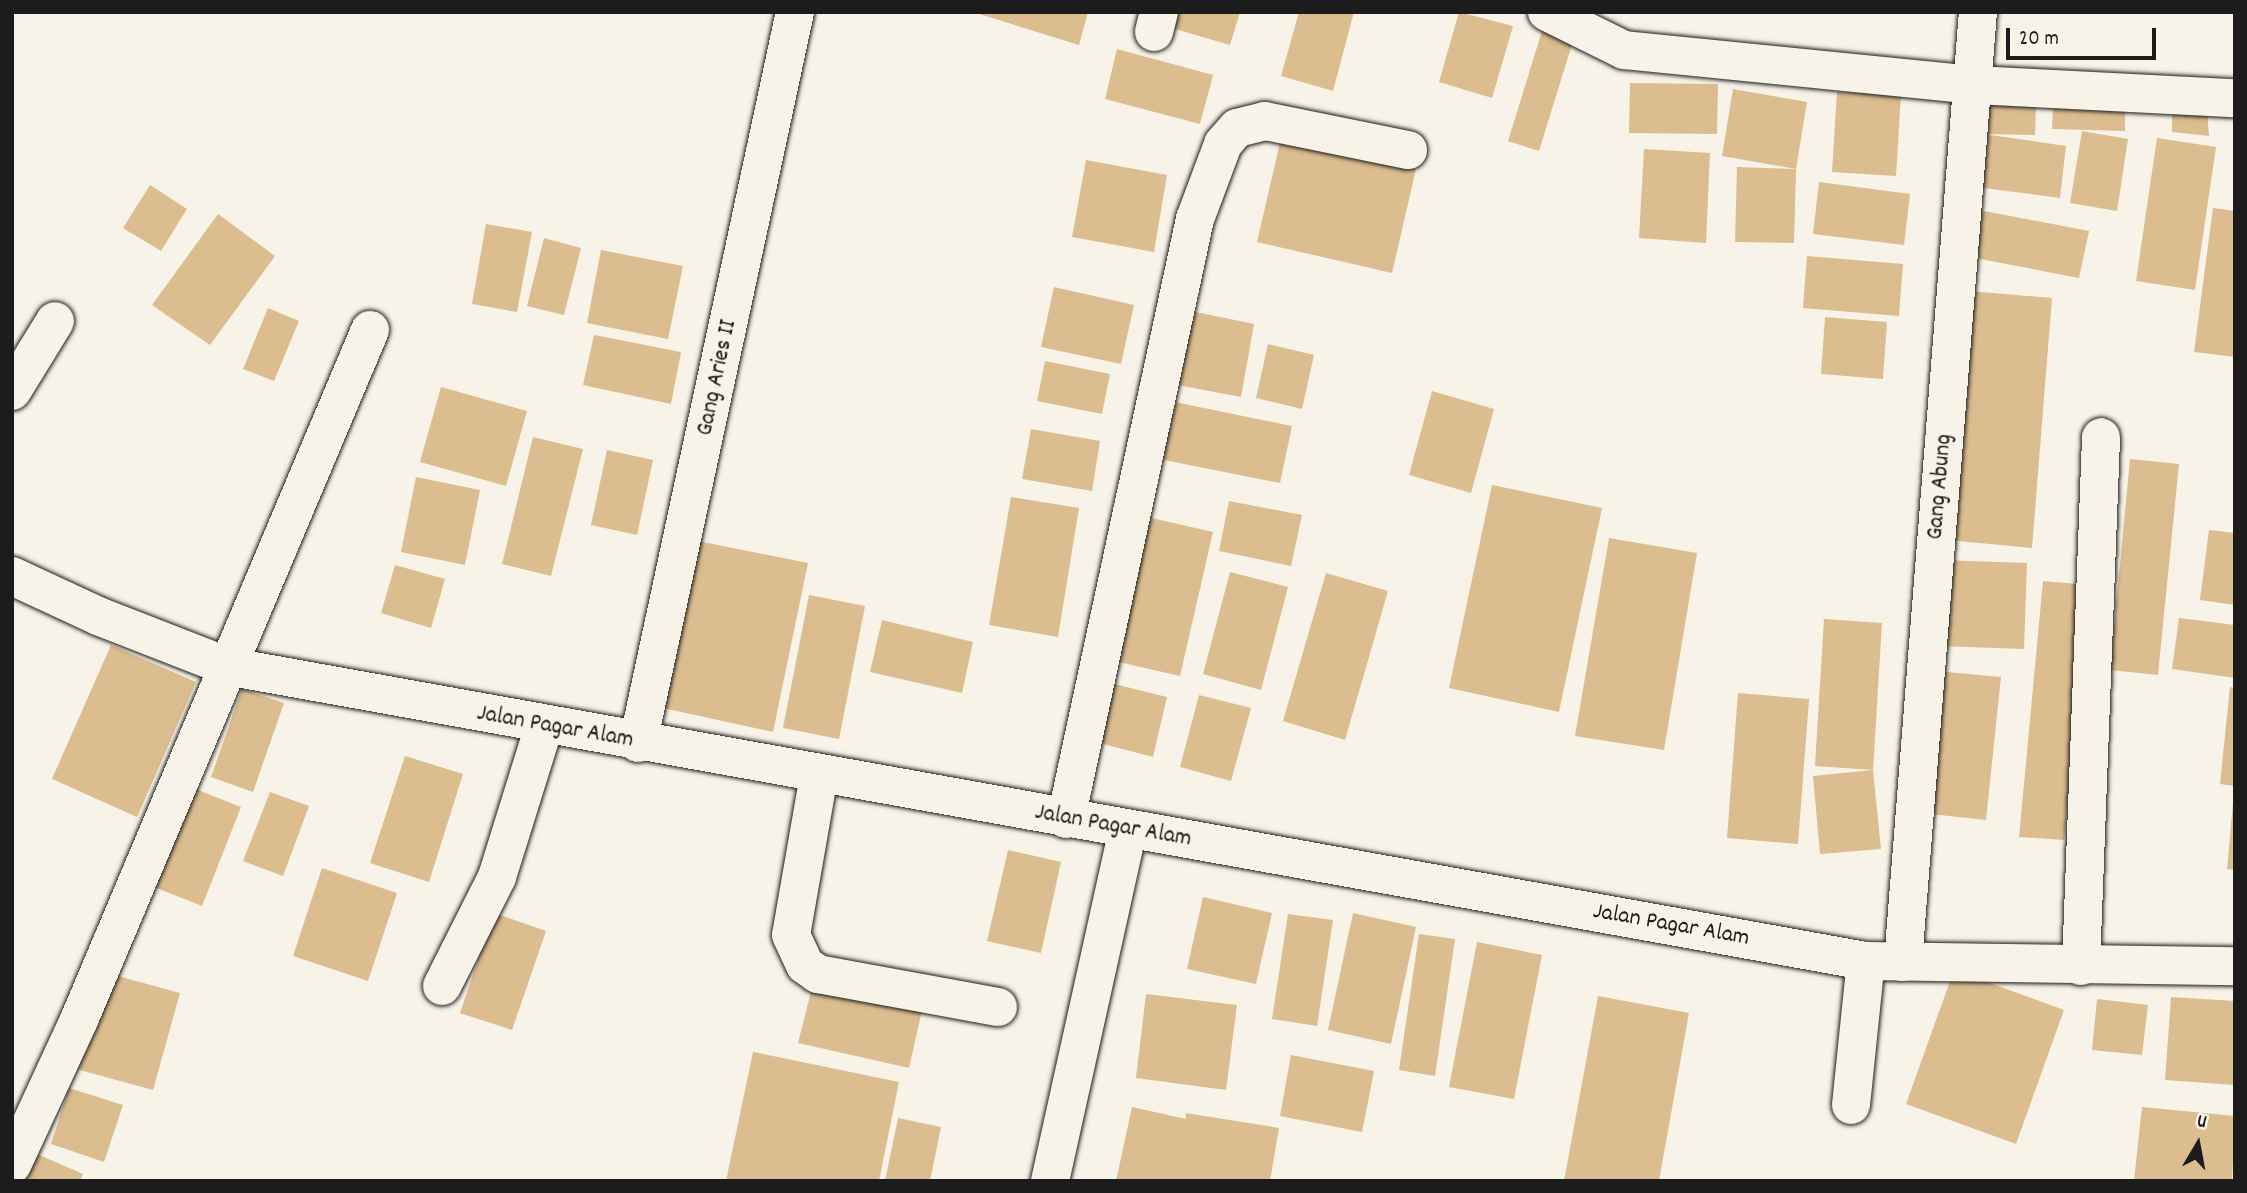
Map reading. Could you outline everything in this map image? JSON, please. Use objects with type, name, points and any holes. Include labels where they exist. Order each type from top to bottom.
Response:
[{"type":"street","name":"Gang Aries II","points":[[638,743],[795,12]]},
{"type":"street","points":[[1547,12],[1624,50],[1974,85],[2235,98]]},
{"type":"street","name":"Gang Abung","points":[[1851,1105],[1884,961],[1974,85],[1978,12]]},
{"type":"street","points":[[1066,819],[1195,219],[1223,144],[1237,128],[1265,121],[1408,150]]},
{"type":"street","points":[[12,391],[55,321]]},
{"type":"street","points":[[12,1165],[79,1020],[226,666],[370,330]]},
{"type":"street","points":[[2081,966],[2101,437]]},
{"type":"street","name":"Jalan Pagar Alam","points":[[12,576],[98,616],[226,666],[544,726],[1128,830],[1884,961],[2081,966],[2235,966]]},
{"type":"street","points":[[442,986],[497,877],[544,726]]},
{"type":"street","points":[[818,775],[791,935],[805,965],[818,974],[998,1007]]},
{"type":"street","points":[[1050,1181],[1128,830]]},
{"type":"building","points":[[973,12],[1088,12],[1079,45]]},
{"type":"building","points":[[1162,12],[1240,12],[1230,45],[1158,24]]},
{"type":"building","points":[[1299,12],[1354,12],[1333,91],[1281,76]]},
{"type":"building","points":[[1459,12],[1513,26],[1492,98],[1439,82]]},
{"type":"building","points":[[1542,31],[1573,41],[1539,151],[1508,141]]},
{"type":"building","points":[[1117,49],[1213,75],[1200,124],[1105,99]]},
{"type":"building","points":[[1630,83],[1718,84],[1717,134],[1629,133]]},
{"type":"building","points":[[1733,89],[1807,102],[1796,169],[1722,156]]},
{"type":"building","points":[[1837,92],[1901,95],[1896,176],[1832,172]]},
{"type":"building","points":[[1981,102],[2036,104],[2035,135],[1980,134]]},
{"type":"building","points":[[2053,104],[2125,106],[2125,131],[2052,129]]},
{"type":"building","points":[[2172,106],[2207,109],[2209,136],[2172,132]]},
{"type":"building","points":[[2082,131],[2128,139],[2117,211],[2070,203]]},
{"type":"building","points":[[1983,134],[2066,146],[2060,198],[1976,187]]},
{"type":"building","points":[[1281,138],[1416,169],[1392,273],[1257,242]]},
{"type":"building","points":[[2157,138],[2216,147],[2195,290],[2136,281]]},
{"type":"building","points":[[1644,149],[1710,153],[1706,243],[1639,238]]},
{"type":"building","points":[[1086,160],[1167,175],[1154,252],[1072,237]]},
{"type":"building","points":[[1737,167],[1796,169],[1794,243],[1735,242]]},
{"type":"building","points":[[1819,182],[1910,194],[1904,245],[1813,234]]},
{"type":"building","points":[[150,185],[187,209],[161,251],[123,228]]},
{"type":"building","points":[[2213,208],[2235,211],[2235,357],[2194,352]]},
{"type":"building","points":[[1979,210],[2089,231],[2079,278],[1970,257]]},
{"type":"building","points":[[218,214],[275,256],[210,345],[152,305]]},
{"type":"building","points":[[486,224],[532,232],[517,312],[472,304]]},
{"type":"building","points":[[544,238],[581,248],[564,315],[527,306]]},
{"type":"building","points":[[601,250],[683,266],[668,339],[587,323]]},
{"type":"building","points":[[1807,256],[1903,264],[1899,316],[1803,308]]},
{"type":"building","points":[[1054,287],[1134,305],[1121,364],[1041,347]]},
{"type":"building","points":[[1969,291],[2052,298],[2032,548],[1948,540]]},
{"type":"building","points":[[268,308],[299,321],[274,381],[243,369]]},
{"type":"building","points":[[1186,310],[1254,324],[1241,397],[1172,384]]},
{"type":"building","points":[[1825,317],[1887,322],[1883,379],[1821,374]]},
{"type":"building","points":[[594,335],[681,352],[671,404],[583,385]]},
{"type":"building","points":[[1268,344],[1314,355],[1302,409],[1256,398]]},
{"type":"building","points":[[1045,361],[1110,374],[1102,414],[1037,401]]},
{"type":"building","points":[[441,387],[527,411],[506,486],[420,462]]},
{"type":"building","points":[[1432,391],[1494,409],[1471,493],[1409,475]]},
{"type":"building","points":[[1170,401],[1292,426],[1280,483],[1159,459]]},
{"type":"building","points":[[1031,429],[1100,441],[1092,491],[1022,479]]},
{"type":"building","points":[[533,437],[583,449],[551,576],[502,564]]},
{"type":"building","points":[[607,450],[653,460],[637,535],[591,525]]},
{"type":"building","points":[[2130,459],[2179,464],[2158,675],[2110,670]]},
{"type":"building","points":[[416,477],[480,490],[465,565],[401,552]]},
{"type":"building","points":[[1492,485],[1602,508],[1559,712],[1449,688]]},
{"type":"building","points":[[1011,497],[1079,508],[1058,637],[989,625]]},
{"type":"building","points":[[1229,501],[1302,515],[1291,566],[1219,551]]},
{"type":"building","points":[[1143,516],[1213,532],[1180,676],[1110,660]]},
{"type":"building","points":[[2209,530],[2235,533],[2235,605],[2200,600]]},
{"type":"building","points":[[1609,538],[1697,553],[1664,750],[1575,736]]},
{"type":"building","points":[[693,540],[808,563],[773,732],[658,707]]},
{"type":"building","points":[[1940,560],[2027,563],[2024,649],[1937,646]]},
{"type":"building","points":[[395,565],[445,579],[431,628],[381,613]]},
{"type":"building","points":[[1230,572],[1288,587],[1261,690],[1203,674]]},
{"type":"building","points":[[1326,573],[1388,591],[1345,740],[1283,721]]},
{"type":"building","points":[[2043,581],[2088,585],[2064,840],[2019,837]]},
{"type":"building","points":[[809,595],[865,606],[839,739],[783,728]]},
{"type":"building","points":[[2179,618],[2235,625],[2235,678],[2172,669]]},
{"type":"building","points":[[1824,619],[1882,623],[1873,770],[1815,766]]},
{"type":"building","points":[[882,620],[973,642],[962,693],[870,672]]},
{"type":"building","points":[[111,645],[196,682],[137,817],[52,779]]},
{"type":"building","points":[[1936,671],[2001,677],[1986,820],[1921,813]]},
{"type":"building","points":[[1098,680],[1167,697],[1153,757],[1084,739]]},
{"type":"building","points":[[2230,687],[2235,688],[2235,786],[2220,784]]},
{"type":"building","points":[[242,689],[284,703],[253,792],[211,777]]},
{"type":"building","points":[[1738,693],[1809,699],[1798,844],[1727,838]]},
{"type":"building","points":[[1199,695],[1251,708],[1231,781],[1180,767]]},
{"type":"building","points":[[405,756],[463,774],[429,882],[370,863]]},
{"type":"building","points":[[1873,770],[1881,849],[1820,854],[1813,776]]},
{"type":"building","points":[[193,788],[241,807],[202,906],[154,887]]},
{"type":"building","points":[[270,792],[309,806],[283,876],[243,861]]},
{"type":"building","points":[[2235,803],[2235,870],[2227,869]]},
{"type":"building","points":[[1008,850],[1061,862],[1041,953],[987,941]]},
{"type":"building","points":[[322,868],[397,893],[368,981],[293,956]]},
{"type":"building","points":[[1203,897],[1272,913],[1256,984],[1187,969]]},
{"type":"building","points":[[494,913],[546,931],[512,1030],[460,1013]]},
{"type":"building","points":[[1353,913],[1416,927],[1391,1044],[1328,1030]]},
{"type":"building","points":[[1288,914],[1333,920],[1317,1026],[1272,1019]]},
{"type":"building","points":[[1419,934],[1455,939],[1435,1076],[1399,1070]]},
{"type":"building","points":[[1477,942],[1542,955],[1514,1099],[1449,1087]]},
{"type":"building","points":[[1954,970],[2064,1010],[2016,1144],[1906,1104]]},
{"type":"building","points":[[103,972],[180,993],[153,1090],[76,1069]]},
{"type":"building","points":[[814,980],[923,1006],[909,1068],[798,1043]]},
{"type":"building","points":[[1146,994],[1237,1005],[1226,1090],[1136,1078]]},
{"type":"building","points":[[1598,996],[1689,1013],[1659,1181],[1564,1181]]},
{"type":"building","points":[[2171,997],[2235,1001],[2235,1085],[2165,1080]]},
{"type":"building","points":[[2097,999],[2148,1005],[2142,1055],[2092,1050]]},
{"type":"building","points":[[753,1052],[899,1082],[879,1181],[726,1181]]},
{"type":"building","points":[[1291,1055],[1374,1071],[1362,1132],[1280,1116]]},
{"type":"building","points":[[69,1088],[123,1105],[104,1162],[51,1144]]},
{"type":"building","points":[[1132,1107],[1186,1119],[1186,1113],[1279,1128],[1270,1181],[1116,1181]]},
{"type":"building","points":[[2142,1107],[2235,1116],[2232,1181],[2134,1181]]},
{"type":"building","points":[[898,1118],[941,1127],[930,1181],[885,1181]]},
{"type":"building","points":[[30,1151],[83,1174],[80,1181],[17,1181]]}]
